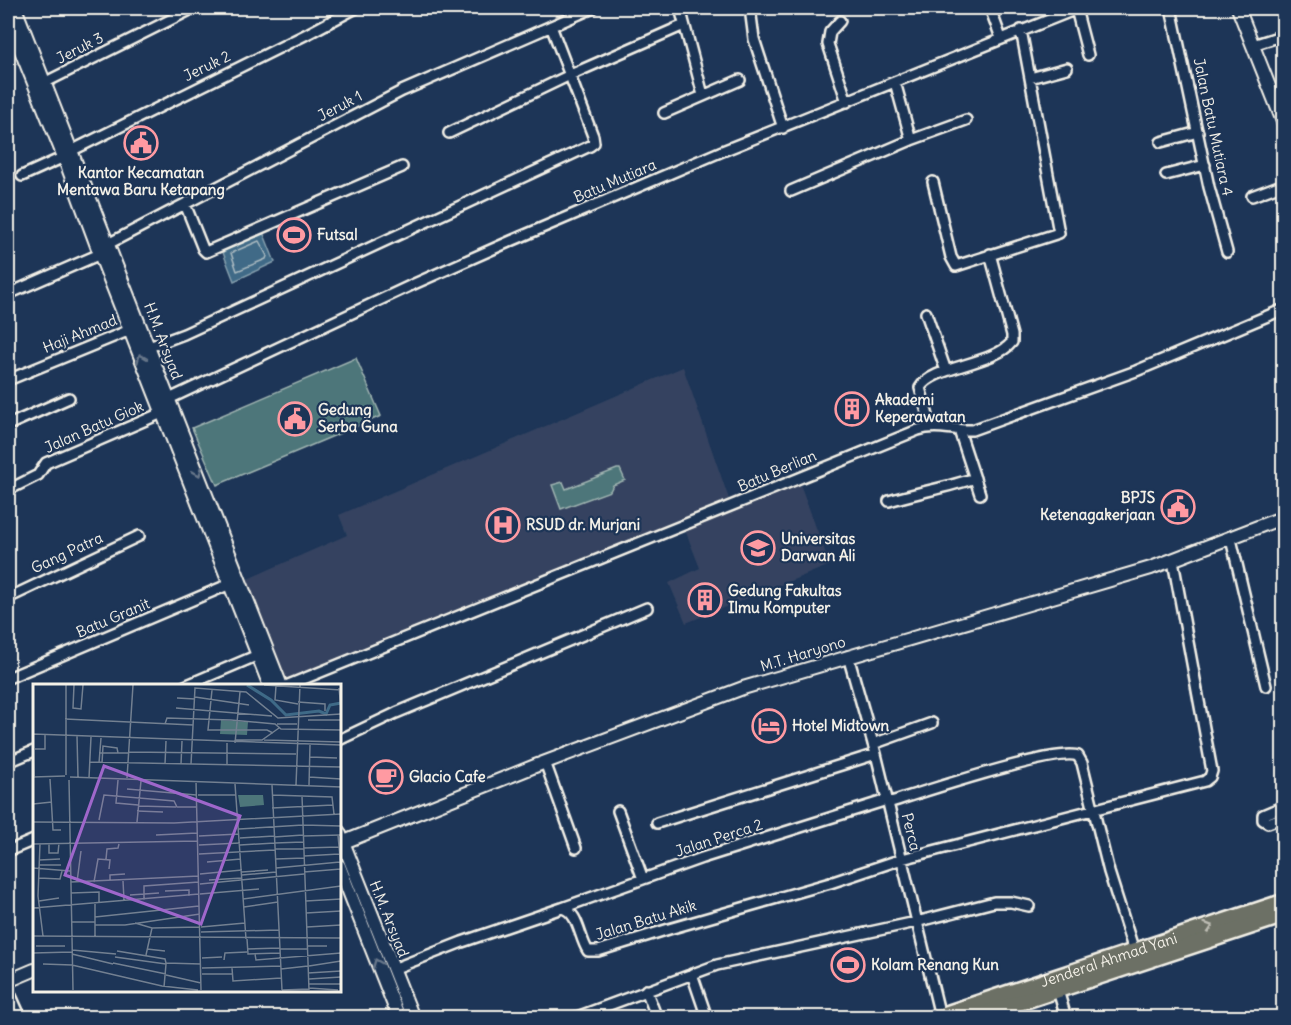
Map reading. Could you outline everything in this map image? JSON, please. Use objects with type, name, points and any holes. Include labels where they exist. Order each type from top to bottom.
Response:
[{"type":"highway","name":"Jenderal Ahmad Yani","points":[[937,1017],[1284,902]]},
{"type":"highway","name":"Jenderal Ahmad Yani","points":[[972,1017],[1284,915]]},
{"type":"street","name":"H.M. Arsyad","points":[[15,8],[104,249],[130,330],[269,684]]},
{"type":"street","name":"Jeruk 3","points":[[44,83],[194,8]]},
{"type":"street","name":"Jeruk 2","points":[[22,176],[356,8]]},
{"type":"street","name":"Jeruk 1","points":[[8,294],[104,249],[185,204],[402,91],[593,8]]},
{"type":"street","points":[[680,8],[703,94]]},
{"type":"street","points":[[750,8],[754,39],[783,128]]},
{"type":"street","points":[[990,8],[1001,38]]},
{"type":"street","points":[[1078,8],[1088,56]]},
{"type":"street","name":"Batu Mutiara","points":[[169,399],[511,241],[1078,8]]},
{"type":"street","name":"Jalan Batu Mutiara 4","points":[[1171,8],[1209,187],[1227,252]]},
{"type":"street","points":[[1238,8],[1284,124]]},
{"type":"street","name":"H.M. Arsyad","points":[[8,19],[68,154]]},
{"type":"street","points":[[840,21],[831,32],[828,44],[847,102]]},
{"type":"street","points":[[449,133],[570,75],[684,25]]},
{"type":"street","points":[[149,347],[184,334],[594,143],[594,136],[551,26]]},
{"type":"street","points":[[933,182],[953,263],[956,266],[1059,233],[1021,30]]},
{"type":"street","points":[[1253,45],[1284,34]]},
{"type":"street","points":[[1030,78],[1067,68]]},
{"type":"street","points":[[664,113],[703,94],[740,80]]},
{"type":"street","points":[[896,82],[911,140]]},
{"type":"street","points":[[791,191],[911,140],[966,120]]},
{"type":"street","points":[[1161,142],[1198,132]]},
{"type":"street","points":[[1166,175],[1205,165]]},
{"type":"street","points":[[185,204],[206,252],[402,167]]},
{"type":"street","points":[[1252,196],[1284,184]]},
{"type":"street","name":"H.M. Arsyad","points":[[104,249],[149,347],[283,684]]},
{"type":"street","points":[[931,426],[920,388],[946,371],[999,353],[1012,342],[990,254]]},
{"type":"street","name":"Batu Berlian","points":[[289,684],[770,491],[854,454],[931,426],[972,430],[1080,393],[1284,309]]},
{"type":"street","points":[[926,313],[946,371]]},
{"type":"street","name":"Haji Ahmad","points":[[8,380],[130,330]]},
{"type":"street","points":[[8,425],[69,398]]},
{"type":"street","name":"Jalan Batu Giok","points":[[8,490],[38,475],[46,463],[164,412]]},
{"type":"street","points":[[959,430],[980,494]]},
{"type":"street","points":[[889,501],[945,488],[975,478]]},
{"type":"street","name":"M.T. Haryono","points":[[340,839],[733,692],[1173,561],[1284,517]]},
{"type":"street","name":"Gang Patra","points":[[8,598],[139,536]]},
{"type":"street","points":[[1231,539],[1266,686]]},
{"type":"street","points":[[902,859],[1198,784],[1210,777],[1212,771],[1173,561]]},
{"type":"street","name":"Batu Granit","points":[[8,678],[230,584]]},
{"type":"street","points":[[340,740],[396,713],[647,608]]},
{"type":"street","points":[[190,684],[258,655]]},
{"type":"street","name":"Perca","points":[[848,656],[876,754],[902,859],[937,1017]]},
{"type":"street","points":[[873,744],[932,723]]},
{"type":"street","points":[[8,762],[33,751]]},
{"type":"street","points":[[657,823],[876,754]]},
{"type":"street","name":"Jalan Perca 2","points":[[562,908],[702,858],[887,802],[988,772],[1074,754],[1082,763],[1094,811]]},
{"type":"street","points":[[545,762],[576,848]]},
{"type":"street","points":[[1284,806],[1263,815],[1263,818],[1265,823],[1268,823],[1284,817]]},
{"type":"street","points":[[618,811],[643,879]]},
{"type":"street","points":[[1094,811],[1109,872],[1134,951]]},
{"type":"street","name":"H.M. Arsyad","points":[[340,839],[393,969],[399,1017]]},
{"type":"street","points":[[8,851],[33,840]]},
{"type":"street","name":"Jalan Batu Akik","points":[[562,908],[568,909],[573,914],[586,949],[591,952],[830,883],[902,859]]},
{"type":"street","name":"H.M. Arsyad","points":[[340,868],[396,993],[413,1017]]},
{"type":"street","points":[[574,1017],[590,1015],[646,990],[717,965],[916,922],[994,902],[1011,902],[1029,906]]},
{"type":"street","points":[[393,969],[462,942],[562,908]]},
{"type":"street","points":[[8,981],[33,970]]},
{"type":"street","points":[[692,974],[707,1017]]},
{"type":"street","points":[[8,989],[21,1017]]},
{"type":"street","points":[[646,990],[657,1017]]},
{"type":"street","points":[[1058,990],[1066,1017]]},
{"type":"shaded area","name":"RSUD dr. Murjani","points":[[683,367],[729,499],[282,682],[243,581],[347,535],[339,515]]},
{"type":"shaded area","name":"Universitas Darwan Ali","points":[[800,484],[830,565],[686,623],[669,583],[700,568],[685,530]]},
{"type":"green space","points":[[356,358],[381,416],[217,485],[192,428]]},
{"type":"green space","points":[[620,469],[625,480],[613,485],[610,491],[561,509],[552,485],[563,482],[566,489]]},
{"type":"water","points":[[263,232],[275,262],[234,281],[222,250]]},
{"type":"place","name":"Kantor Kecamatan Mentawa Baru Ketapang","points":[[141,143]]},
{"type":"place","name":"Futsal","points":[[294,235]]},
{"type":"place","name":"Akademi Keperawatan","points":[[852,409]]},
{"type":"place","name":"Gedung Serba Guna","points":[[295,419]]},
{"type":"place","name":"BPJS Ketenagakerjaan","points":[[1178,507]]},
{"type":"place","name":"RSUD dr. Murjani","points":[[503,525]]},
{"type":"place","name":"Universitas Darwan Ali","points":[[758,548]]},
{"type":"place","name":"Gedung Fakultas Ilmu Komputer","points":[[705,600]]},
{"type":"place","name":"Hotel Midtown","points":[[769,726]]},
{"type":"place","name":"Glacio Cafe","points":[[386,777]]},
{"type":"place","name":"Kolam Renang Kun","points":[[848,965]]}]
